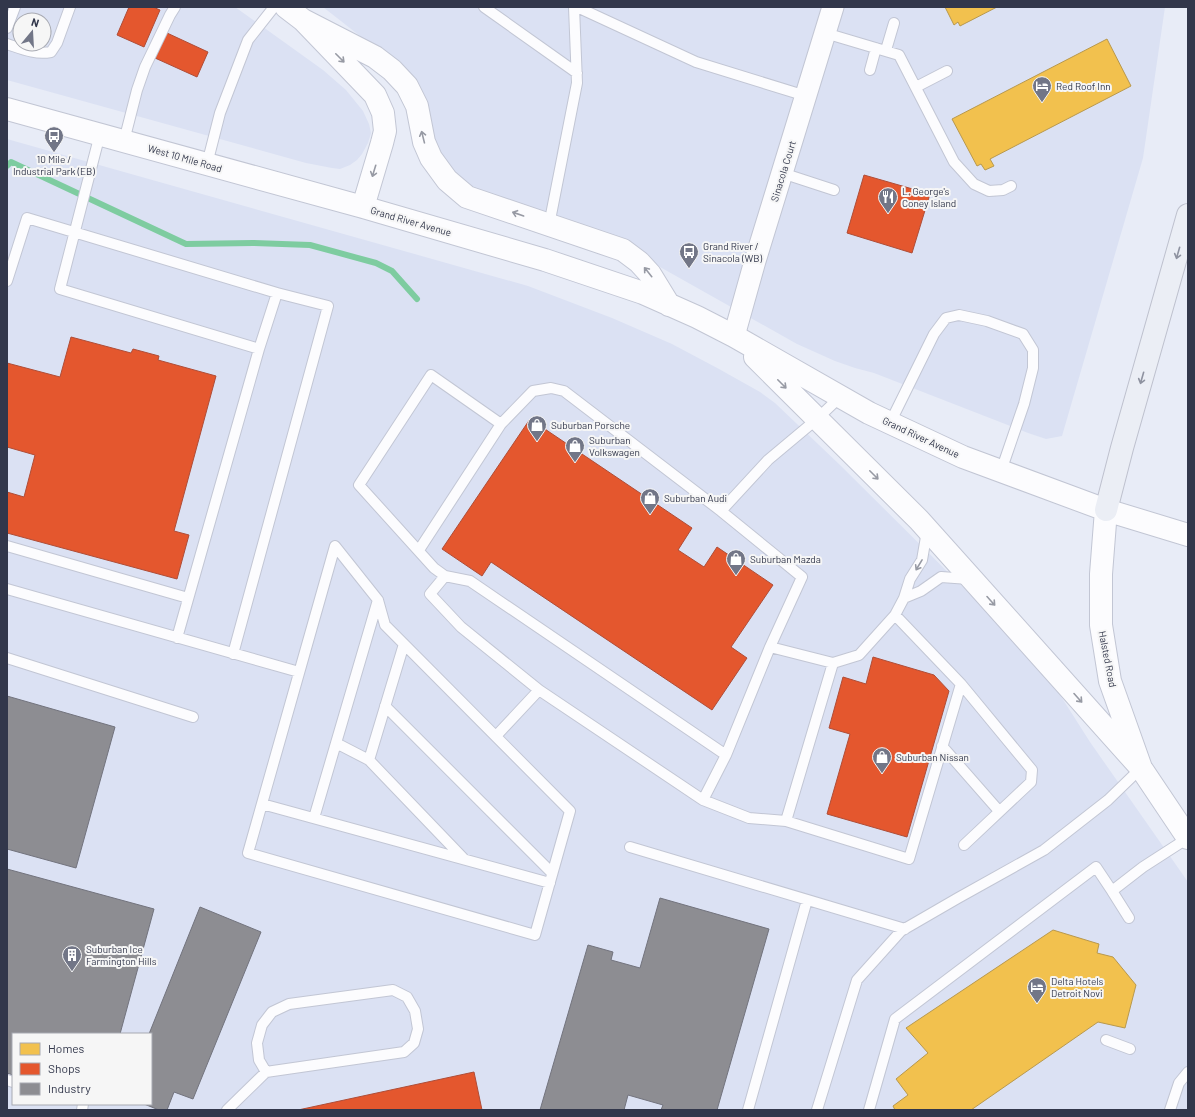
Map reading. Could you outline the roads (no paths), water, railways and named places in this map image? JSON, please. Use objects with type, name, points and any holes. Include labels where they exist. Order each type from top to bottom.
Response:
[{"type":"highway","points":[[1106,510],[1122,448],[1188,216]]},
{"type":"main road","name":"Grand River Avenue","points":[[286,7],[303,20],[375,95],[383,113],[385,131],[363,207],[545,260],[636,291],[697,317],[734,336],[869,413],[963,457],[1106,510],[1188,535]]},
{"type":"main road","name":"Grand River Avenue","points":[[303,20],[375,57],[392,70],[407,86],[417,106],[424,142],[431,158],[448,180],[467,197],[622,250],[639,262],[646,270],[670,305]]},
{"type":"main road","name":"West 10 Mile Road","points":[[7,109],[363,207]]},
{"type":"main road","points":[[734,336],[928,530],[1141,768]]},
{"type":"main road","name":"Halsted Road","points":[[1106,510],[1102,574],[1101,625],[1110,681],[1141,768],[1188,838]]},
{"type":"street","name":"Sinacola Court","points":[[734,336],[755,261],[833,7]]},
{"type":"lane","points":[[7,28],[16,7]]},
{"type":"lane","points":[[7,44],[31,52],[51,52],[57,43],[70,7]]},
{"type":"lane","points":[[124,141],[137,90],[145,68],[170,15],[176,7]]},
{"type":"lane","points":[[207,164],[220,113],[248,40],[274,7]]},
{"type":"lane","points":[[484,7],[577,73]]},
{"type":"lane","points":[[549,225],[577,83],[574,7]]},
{"type":"lane","points":[[577,7],[696,62],[806,96]]},
{"type":"lane","points":[[870,70],[894,23]]},
{"type":"lane","points":[[825,33],[899,55],[954,162],[974,184],[989,191],[1004,190],[1011,186]]},
{"type":"lane","points":[[916,87],[947,71]]},
{"type":"lane","points":[[100,134],[60,289],[260,349]]},
{"type":"lane","points":[[782,173],[834,190]]},
{"type":"lane","points":[[7,281],[27,218],[277,293],[328,306],[233,654]]},
{"type":"lane","points":[[177,638],[277,293]]},
{"type":"lane","points":[[890,423],[934,334],[946,318],[959,315],[986,321],[1023,334],[1033,350],[1033,368],[1024,404],[1001,471]]},
{"type":"lane","points":[[501,424],[430,375],[359,485],[434,568],[445,576],[470,581],[726,755]]},
{"type":"lane","points":[[419,550],[501,424],[533,391],[551,388],[564,390],[721,511],[802,577],[770,647],[726,755],[703,800]]},
{"type":"lane","points":[[721,511],[768,460],[818,419],[840,397]]},
{"type":"lane","points":[[770,647],[833,663],[859,655],[895,615],[904,598],[910,579],[922,560],[928,530]]},
{"type":"lane","points":[[7,546],[188,598]]},
{"type":"lane","points":[[335,546],[378,600],[385,625],[570,811],[535,935],[248,853],[335,546]]},
{"type":"lane","points":[[445,576],[430,594],[460,627],[539,690],[703,800],[749,818],[786,821],[909,859],[961,684]]},
{"type":"lane","points":[[904,598],[922,591],[941,577],[971,579]]},
{"type":"lane","points":[[7,589],[299,672]]},
{"type":"lane","points":[[314,818],[378,600]]},
{"type":"lane","points":[[895,615],[961,684],[1032,770],[1031,782],[964,845]]},
{"type":"lane","points":[[369,760],[404,644]]},
{"type":"lane","points":[[7,658],[193,717]]},
{"type":"lane","points":[[786,821],[833,663]]},
{"type":"lane","points":[[496,736],[539,690]]},
{"type":"lane","points":[[385,706],[551,878]]},
{"type":"lane","points":[[336,743],[369,760],[464,859]]},
{"type":"lane","points":[[942,746],[999,811]]},
{"type":"lane","points":[[817,1110],[857,980],[901,931],[1044,850],[1108,800],[1141,768]]},
{"type":"lane","points":[[262,804],[464,859],[551,878]]},
{"type":"lane","points":[[1112,891],[1143,867],[1188,838]]},
{"type":"lane","points":[[630,847],[905,929]]},
{"type":"lane","points":[[869,1110],[895,1019],[1096,867],[1130,918]]},
{"type":"lane","points":[[748,1110],[807,900]]},
{"type":"lane","points":[[227,1110],[266,1072],[404,1052],[414,1043],[418,1029],[415,1011],[407,997],[393,990],[289,1004],[272,1012],[262,1025],[257,1043],[259,1060],[266,1072]]},
{"type":"lane","points":[[1106,1040],[1130,1049]]},
{"type":"lane","points":[[1170,1110],[1179,1083],[1188,1072]]},
{"type":"waterway","points":[[7,166],[11,162],[186,244],[253,243],[310,245],[376,263],[392,271],[417,299]]},
{"type":"place","name":"Red Roof Inn","points":[[1042,103]]},
{"type":"place","name":"10 Mile / Industrial Park (EB)","points":[[54,153]]},
{"type":"place","name":"L. George's Coney Island","points":[[888,214]]},
{"type":"place","name":"Grand River / Sinacola (WB)","points":[[689,269]]},
{"type":"place","name":"Suburban Porsche","points":[[537,442]]},
{"type":"place","name":"Suburban Volkswagen","points":[[575,463]]},
{"type":"place","name":"Suburban Audi","points":[[650,515]]},
{"type":"place","name":"Suburban Mazda","points":[[736,576]]},
{"type":"place","name":"Suburban Nissan","points":[[882,774]]},
{"type":"place","name":"Suburban Ice Farmington Hills","points":[[72,972]]},
{"type":"place","name":"Delta Hotels Detroit Novi","points":[[1037,1004]]}]
